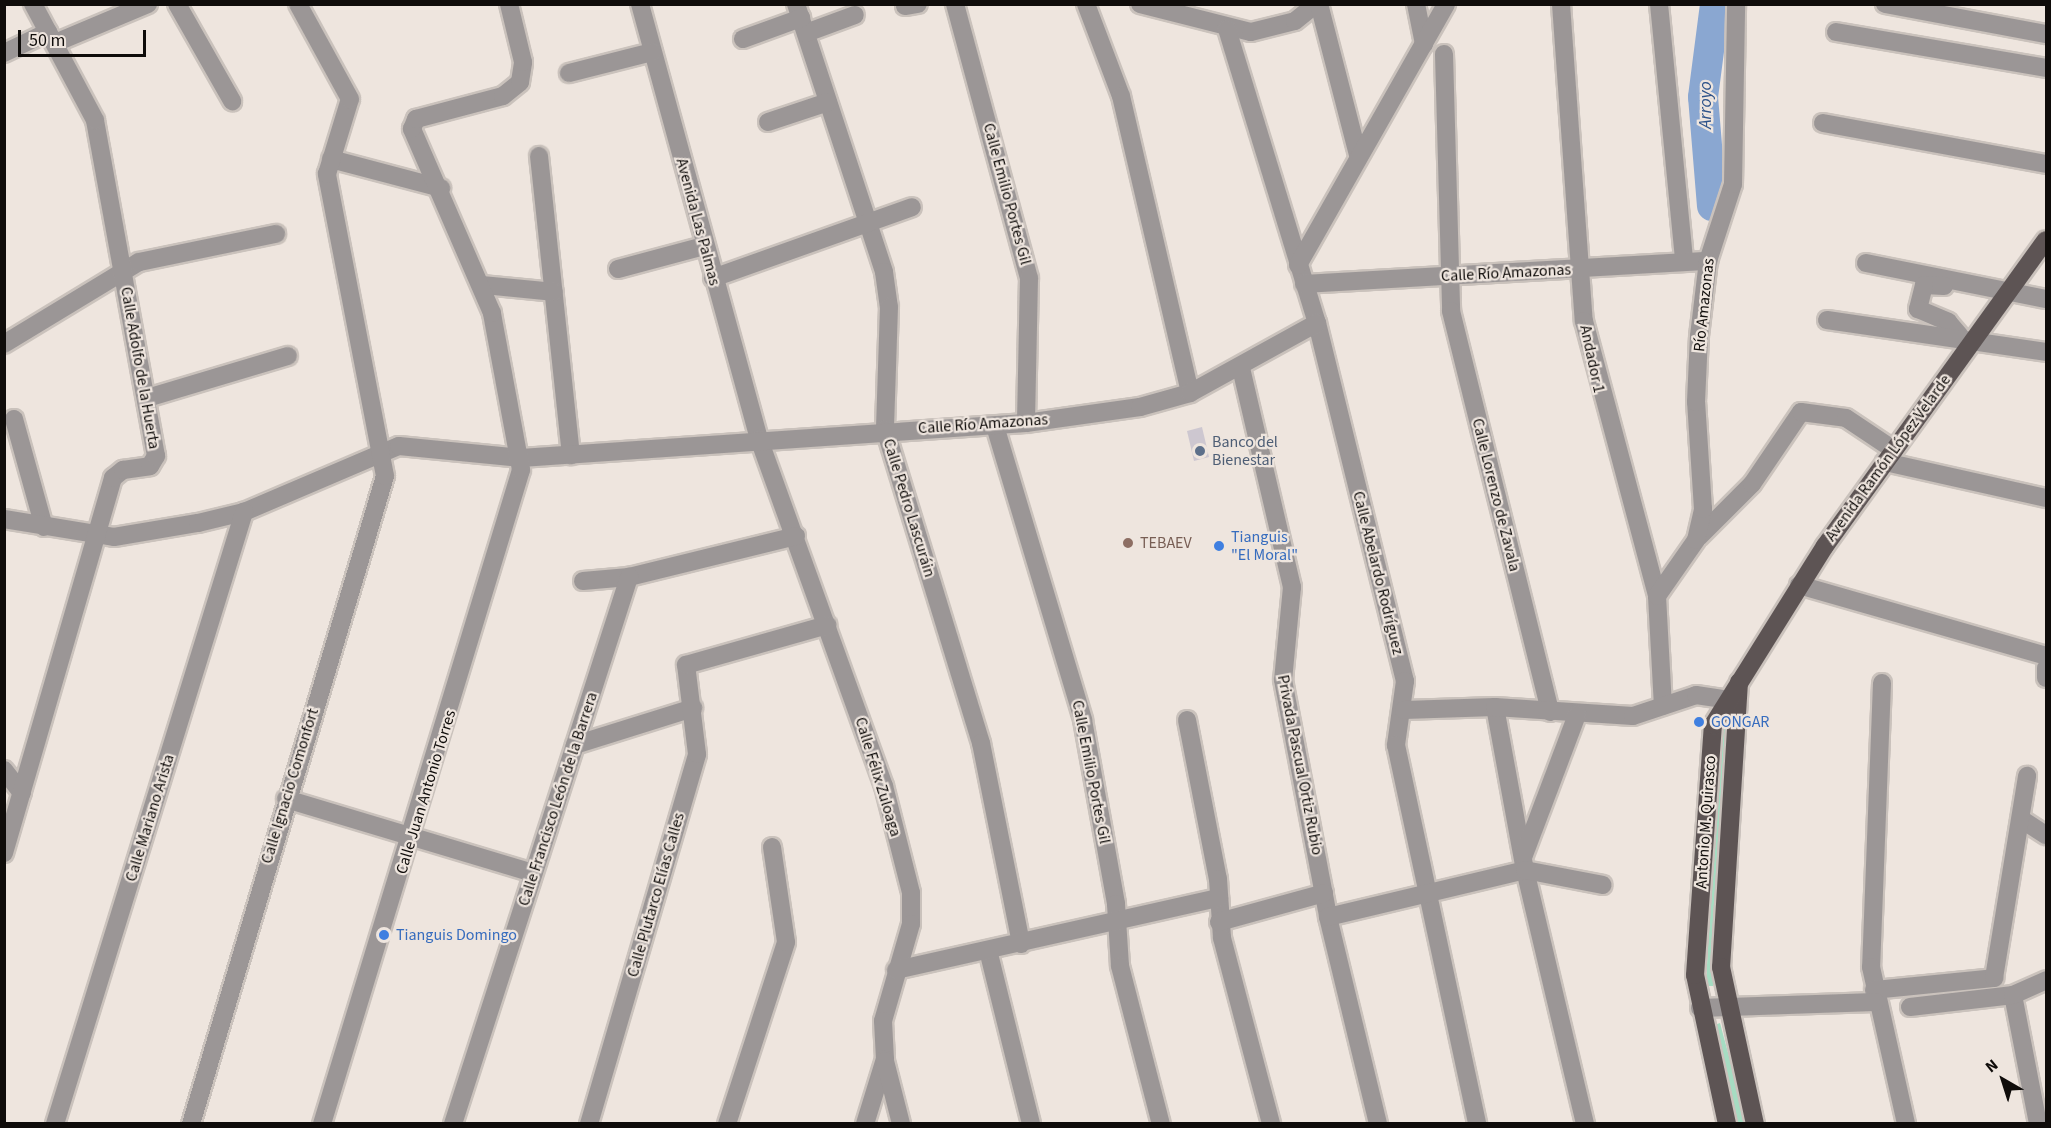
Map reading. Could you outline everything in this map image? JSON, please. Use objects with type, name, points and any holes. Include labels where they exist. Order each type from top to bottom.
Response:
[{"type":"main road","name":"Avenida Ramón López Velarde","points":[[1739,682],[1799,585],[1889,456],[1967,336],[2009,292],[2046,240]]},
{"type":"main road","name":"Antonio M. Quirasco","points":[[1727,1124],[1700,1008],[1695,975],[1713,725],[1731,700],[1739,682]]},
{"type":"main road","name":"Antonio M. Quirasco","points":[[1731,700],[1721,967],[1726,1007],[1755,1124]]},
{"type":"street","name":"Calle Adolfo de la Huerta","points":[[4,853],[117,473],[155,462],[147,398],[92,109],[33,4]]},
{"type":"street","points":[[4,53],[148,4]]},
{"type":"street","points":[[177,4],[232,101]]},
{"type":"street","name":"Calle Ignacio Comonfort","points":[[191,1124],[286,799],[385,476],[384,449],[327,174],[350,99],[298,4]]},
{"type":"street","name":"Calle Juan Antonio Torres","points":[[322,1124],[518,486],[521,458],[483,285],[412,123],[503,96],[520,82],[523,62],[509,4]]},
{"type":"street","name":"Avenida Las Palmas","points":[[640,4],[704,246],[759,440]]},
{"type":"street","name":"Calle Emilio Portes Gil","points":[[955,4],[1029,278],[1026,423]]},
{"type":"street","points":[[1086,4],[1121,96],[1190,393]]},
{"type":"street","points":[[1140,4],[1227,29],[1274,28],[1318,4],[1358,155]]},
{"type":"street","points":[[1416,4],[1424,44]]},
{"type":"street","points":[[1299,265],[1358,155],[1446,4]]},
{"type":"street","name":"Andador 1","points":[[1561,4],[1579,269],[1597,387],[1657,596],[1663,706]]},
{"type":"street","points":[[1659,4],[1684,261]]},
{"type":"street","name":"Río Amazonas","points":[[1657,596],[1696,540],[1705,492],[1696,402],[1708,261],[1733,184],[1736,4]]},
{"type":"street","points":[[1885,4],[2046,34]]},
{"type":"street","points":[[743,39],[801,18],[855,15]]},
{"type":"street","name":"Calle Pedro Lascuráin","points":[[801,18],[888,291],[885,429],[981,743],[1021,944]]},
{"type":"street","name":"Calle Abelardo Rodríguez","points":[[1227,29],[1317,323],[1405,681],[1404,710],[1396,745],[1424,893],[1477,1124]]},
{"type":"street","points":[[1836,32],[2046,68]]},
{"type":"street","points":[[569,73],[652,52]]},
{"type":"street","name":"Calle Lorenzo de Zavala","points":[[1444,54],[1447,276],[1451,311],[1550,712]]},
{"type":"street","points":[[768,122],[828,102]]},
{"type":"street","points":[[1823,123],[2046,164]]},
{"type":"street","points":[[539,156],[571,455]]},
{"type":"street","points":[[331,159],[441,188]]},
{"type":"street","points":[[713,278],[912,207]]},
{"type":"street","points":[[4,345],[123,270],[152,258],[276,234]]},
{"type":"street","points":[[618,269],[704,246]]},
{"type":"street","name":"Calle Río Amazonas","points":[[1304,284],[1708,261]]},
{"type":"street","points":[[1866,263],[2046,299]]},
{"type":"street","points":[[1967,336],[1952,324],[1921,313],[1918,305],[1927,283],[1965,290],[1974,285]]},
{"type":"street","points":[[483,285],[554,292]]},
{"type":"street","points":[[1827,320],[1967,336],[2046,352]]},
{"type":"street","name":"Calle Río Amazonas","points":[[4,519],[99,536],[132,536],[244,512],[384,449],[412,445],[521,458],[885,429],[995,426],[1140,407],[1190,393],[1241,368],[1317,323]]},
{"type":"street","points":[[147,398],[288,356]]},
{"type":"street","name":"Privada Pascual Ortiz Rubio","points":[[1241,368],[1292,587],[1283,680],[1328,917],[1378,1124]]},
{"type":"street","points":[[1696,540],[1752,484],[1801,412],[1846,418],[1889,456],[2046,498]]},
{"type":"street","points":[[14,419],[44,526]]},
{"type":"street","name":"Calle Emilio Portes Gil","points":[[995,426],[1083,720],[1116,922],[1120,966],[1161,1124]]},
{"type":"street","name":"Calle Félix Zuloaga","points":[[759,440],[796,536],[884,786],[911,894],[911,924],[883,1021],[885,1059],[865,1124]]},
{"type":"street","name":"Calle Mariano Arista","points":[[55,1124],[244,512]]},
{"type":"street","points":[[583,581],[629,577],[796,536]]},
{"type":"street","name":"Calle Francisco León de la Barrera","points":[[453,1124],[629,577]]},
{"type":"street","points":[[1799,585],[2046,656]]},
{"type":"street","name":"Calle Plutarco Elías Calles","points":[[589,1124],[697,754],[686,665],[827,625]]},
{"type":"street","points":[[2046,668],[2046,678]]},
{"type":"street","points":[[1882,683],[1874,996],[1906,1124]]},
{"type":"street","points":[[1404,710],[1495,707],[1577,715],[1633,716],[1696,695],[1731,700]]},
{"type":"street","points":[[1495,707],[1524,863],[1586,1124]]},
{"type":"street","points":[[575,745],[693,708]]},
{"type":"street","points":[[1524,863],[1577,715]]},
{"type":"street","points":[[1187,720],[1219,898],[1219,922],[1271,1124]]},
{"type":"street","points":[[4,770],[22,793]]},
{"type":"street","points":[[1700,1008],[1874,996],[1923,986],[1994,978],[2027,776]]},
{"type":"street","points":[[286,799],[533,873]]},
{"type":"street","points":[[2021,819],[2046,835]]},
{"type":"street","points":[[727,1124],[786,942],[772,847]]},
{"type":"street","points":[[1328,917],[1424,893],[1524,863],[1603,885]]},
{"type":"street","points":[[1219,922],[1324,893]]},
{"type":"street","points":[[896,970],[1021,944],[1219,898]]},
{"type":"street","points":[[988,951],[1031,1124]]},
{"type":"street","points":[[1910,1007],[2013,995],[2046,980]]},
{"type":"street","points":[[1923,986],[1935,1004]]},
{"type":"street","points":[[2013,995],[2038,1124]]},
{"type":"street","points":[[885,1059],[901,1124]]},
{"type":"green space","points":[[1719,720],[1726,720],[1713,986],[1706,986]]},
{"type":"green space","points":[[1720,1023],[1747,1123],[1738,1123],[1712,1026]]},
{"type":"building","name":"Banco del Bienestar","points":[[1202,427],[1209,457],[1194,461],[1187,431]]},
{"type":"waterway","name":"Arroyo","points":[[1712,206],[1703,97],[1715,4]]},
{"type":"place","name":"Banco del Bienestar","points":[[1200,451]]},
{"type":"place","name":"TEBAEV","points":[[1128,543]]},
{"type":"place","name":"Tianguis \"El Moral\"","points":[[1219,546]]},
{"type":"place","name":"GONGAR","points":[[1699,722]]},
{"type":"place","name":"Tianguis Domingo","points":[[384,935]]}]
